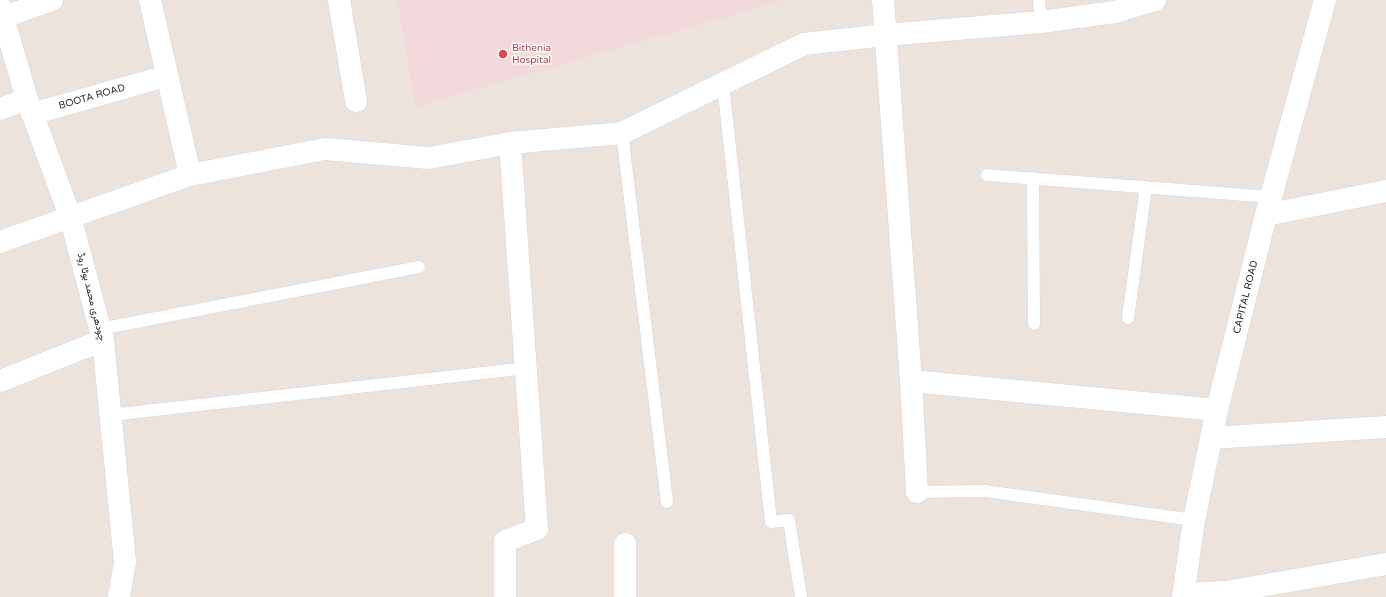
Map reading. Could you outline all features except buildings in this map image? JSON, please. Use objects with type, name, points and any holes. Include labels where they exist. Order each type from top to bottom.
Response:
[{"type":"street","points":[[2,12],[52,0]]},
{"type":"street","points":[[150,0],[190,174]]},
{"type":"street","points":[[339,0],[356,101]]},
{"type":"street","points":[[883,0],[911,380],[917,492]]},
{"type":"street","points":[[0,242],[190,174],[325,149],[429,158],[510,143],[622,133],[804,44],[885,35],[1041,22],[1115,12],[1153,0]]},
{"type":"street","name":"CAPITAL ROAD","points":[[1183,595],[1194,520],[1217,410],[1269,206],[1325,0]]},
{"type":"street","name":"چودھری محمد بوٹا روڈ","points":[[2,12],[30,106],[70,216],[101,334],[111,415],[124,562],[119,597]]},
{"type":"street","name":"BOOTA ROAD","points":[[0,109],[30,106],[152,80]]},
{"type":"street","points":[[505,597],[505,542],[536,529],[527,368],[510,143]]},
{"type":"street","points":[[1269,206],[1386,191]]},
{"type":"street","points":[[0,381],[101,334]]},
{"type":"street","points":[[911,380],[1217,410]]},
{"type":"street","points":[[1211,438],[1386,428]]},
{"type":"street","points":[[625,544],[625,597]]},
{"type":"street","points":[[1183,595],[1226,592],[1386,564]]},
{"type":"lane","points":[[1039,0],[1041,22]]},
{"type":"lane","points":[[723,84],[771,522],[789,520],[801,597]]},
{"type":"lane","points":[[622,133],[667,502]]},
{"type":"lane","points":[[987,174],[1146,187],[1269,206]]},
{"type":"lane","points":[[1033,178],[1034,324]]},
{"type":"lane","points":[[1128,318],[1146,187]]},
{"type":"lane","points":[[101,334],[419,267]]},
{"type":"lane","points":[[111,415],[527,368]]},
{"type":"lane","points":[[917,492],[985,491],[1194,520]]},
{"type":"shaded area","name":"Bithenia Hospital","points":[[398,0],[784,0],[415,107]]},
{"type":"place","name":"Bithenia Hospital","points":[[503,54]]}]
